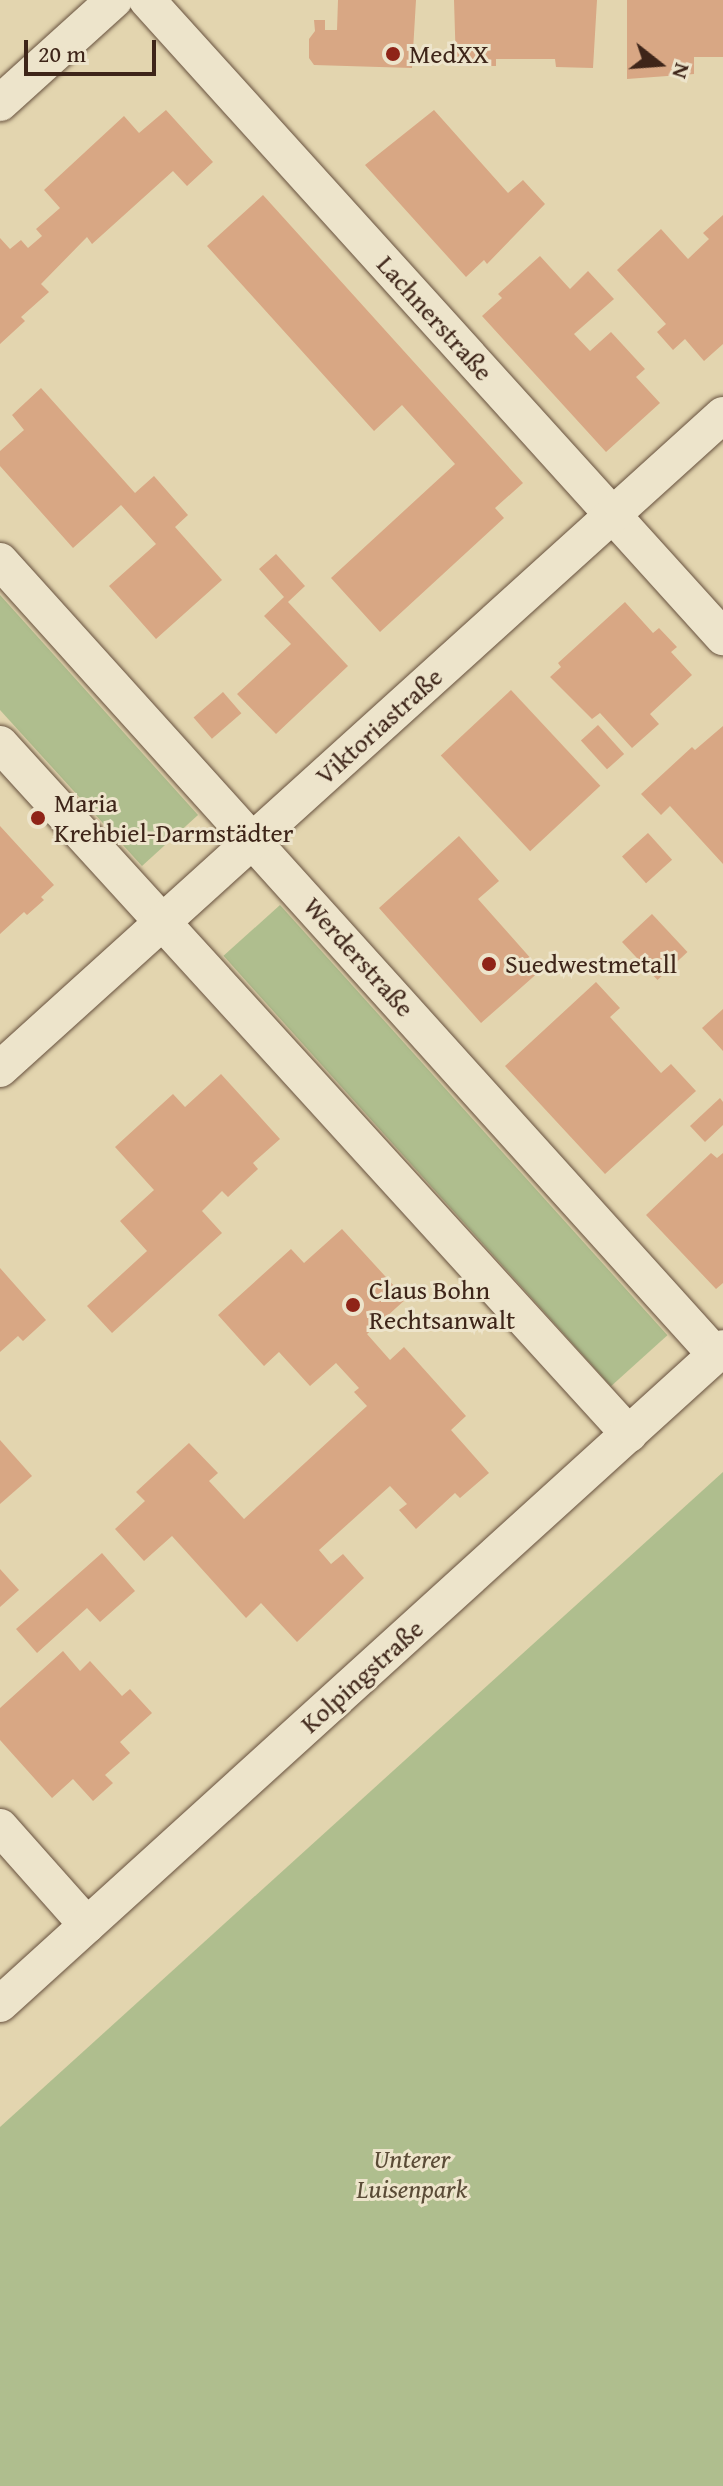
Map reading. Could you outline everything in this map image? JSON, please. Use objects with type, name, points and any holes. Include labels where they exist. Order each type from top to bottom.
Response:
[{"type":"street","points":[[0,103],[114,0]]},
{"type":"street","name":"Lachnerstraße","points":[[147,0],[723,637]]},
{"type":"street","name":"Viktoriastraße","points":[[0,1069],[723,415]]},
{"type":"street","name":"Werderstraße","points":[[0,561],[719,1352]]},
{"type":"street","points":[[0,744],[629,1434]]},
{"type":"street","name":"Kolpingstraße","points":[[0,2004],[719,1352]]},
{"type":"street","points":[[0,1827],[87,1925]]},
{"type":"green space","points":[[0,595],[198,815],[142,866],[0,710]]},
{"type":"green space","points":[[280,905],[667,1335],[611,1386],[224,956]]},
{"type":"green space","name":"Unterer Luisenpark","points":[[723,1472],[723,2486],[0,2486],[0,2127]]},
{"type":"building","points":[[338,0],[416,0],[412,68],[314,65],[309,58],[309,39],[315,31],[314,20],[325,20],[325,30],[337,30]]},
{"type":"building","points":[[454,0],[597,0],[593,68],[556,67],[555,59],[496,59],[496,66],[456,66]]},
{"type":"building","points":[[627,0],[723,0],[723,57],[694,57],[694,74],[627,79]]},
{"type":"building","points":[[166,110],[213,162],[187,186],[173,171],[92,244],[87,237],[41,284],[49,292],[21,317],[25,321],[0,344],[0,238],[10,249],[21,240],[28,248],[42,236],[36,229],[60,208],[44,190],[124,116],[139,133]]},
{"type":"building","points":[[434,110],[508,193],[523,180],[545,204],[487,264],[484,260],[466,277],[365,165]]},
{"type":"building","points":[[263,195],[523,483],[495,508],[504,518],[380,632],[331,578],[455,464],[402,405],[374,431],[207,246]]},
{"type":"building","points":[[723,215],[723,344],[704,361],[685,339],[673,350],[657,332],[666,324],[617,270],[661,229],[688,259],[709,239],[703,233]]},
{"type":"building","points":[[540,256],[570,289],[588,271],[614,299],[574,334],[590,351],[611,332],[645,369],[636,377],[660,403],[606,452],[482,316],[502,298],[498,294]]},
{"type":"building","points":[[41,388],[135,493],[154,476],[188,515],[175,527],[222,580],[156,639],[109,586],[156,544],[121,505],[73,548],[0,466],[0,451],[24,430],[12,415]]},
{"type":"building","points":[[276,554],[305,586],[288,602],[348,666],[276,734],[237,694],[291,644],[264,616],[284,597],[259,569]]},
{"type":"building","points":[[625,602],[653,633],[659,628],[677,647],[671,652],[692,675],[650,714],[659,724],[632,748],[600,713],[592,719],[550,677],[561,667],[558,663]]},
{"type":"building","points":[[511,690],[600,786],[530,851],[441,755]]},
{"type":"building","points":[[223,692],[241,713],[212,739],[194,718]]},
{"type":"building","points":[[598,725],[624,754],[607,769],[581,740]]},
{"type":"building","points":[[723,726],[723,864],[670,806],[661,815],[641,794],[692,747],[695,750]]},
{"type":"building","points":[[0,826],[54,885],[41,897],[44,900],[27,915],[24,912],[0,934]]},
{"type":"building","points":[[648,833],[672,860],[646,883],[622,856]]},
{"type":"building","points":[[459,836],[499,881],[478,899],[541,970],[481,1023],[379,908]]},
{"type":"building","points":[[652,914],[687,952],[657,980],[622,942]]},
{"type":"building","points":[[596,982],[620,1008],[610,1017],[661,1073],[671,1064],[696,1091],[605,1174],[505,1066]]},
{"type":"building","points":[[723,1009],[723,1051],[702,1028]]},
{"type":"building","points":[[221,1074],[280,1139],[253,1163],[258,1169],[228,1197],[222,1191],[202,1211],[222,1233],[112,1333],[87,1306],[147,1251],[120,1221],[154,1190],[115,1147],[173,1094],[185,1107]]},
{"type":"building","points":[[720,1098],[723,1102],[723,1125],[705,1142],[690,1126]]},
{"type":"building","points":[[711,1153],[717,1158],[723,1153],[723,1283],[716,1289],[646,1215]]},
{"type":"building","points":[[342,1229],[406,1299],[367,1334],[390,1360],[404,1347],[466,1416],[451,1430],[489,1473],[460,1498],[455,1493],[416,1529],[399,1510],[407,1504],[390,1486],[319,1550],[331,1564],[343,1554],[364,1578],[297,1642],[261,1603],[246,1618],[172,1536],[144,1561],[115,1529],[145,1501],[136,1492],[189,1443],[218,1473],[209,1481],[244,1519],[367,1406],[354,1392],[359,1388],[336,1363],[310,1386],[279,1352],[264,1366],[218,1315],[291,1249],[304,1263]]},
{"type":"building","points":[[0,1268],[46,1320],[23,1341],[18,1336],[0,1352]]},
{"type":"building","points":[[0,1440],[32,1476],[0,1504]]},
{"type":"building","points":[[102,1553],[135,1591],[100,1622],[87,1608],[37,1653],[16,1629]]},
{"type":"building","points":[[0,1569],[19,1590],[0,1607]]},
{"type":"building","points":[[63,1651],[80,1671],[90,1661],[122,1696],[130,1689],[152,1713],[120,1742],[130,1753],[105,1775],[113,1783],[93,1801],[73,1779],[52,1798],[0,1740],[0,1708]]},
{"type":"place","name":"MedXX","points":[[393,54]]},
{"type":"place","name":"Maria Krehbiel-Darmstädter","points":[[38,818]]},
{"type":"place","name":"Suedwestmetall","points":[[489,964]]},
{"type":"place","name":"Claus Bohn Rechtsanwalt","points":[[353,1305]]}]
